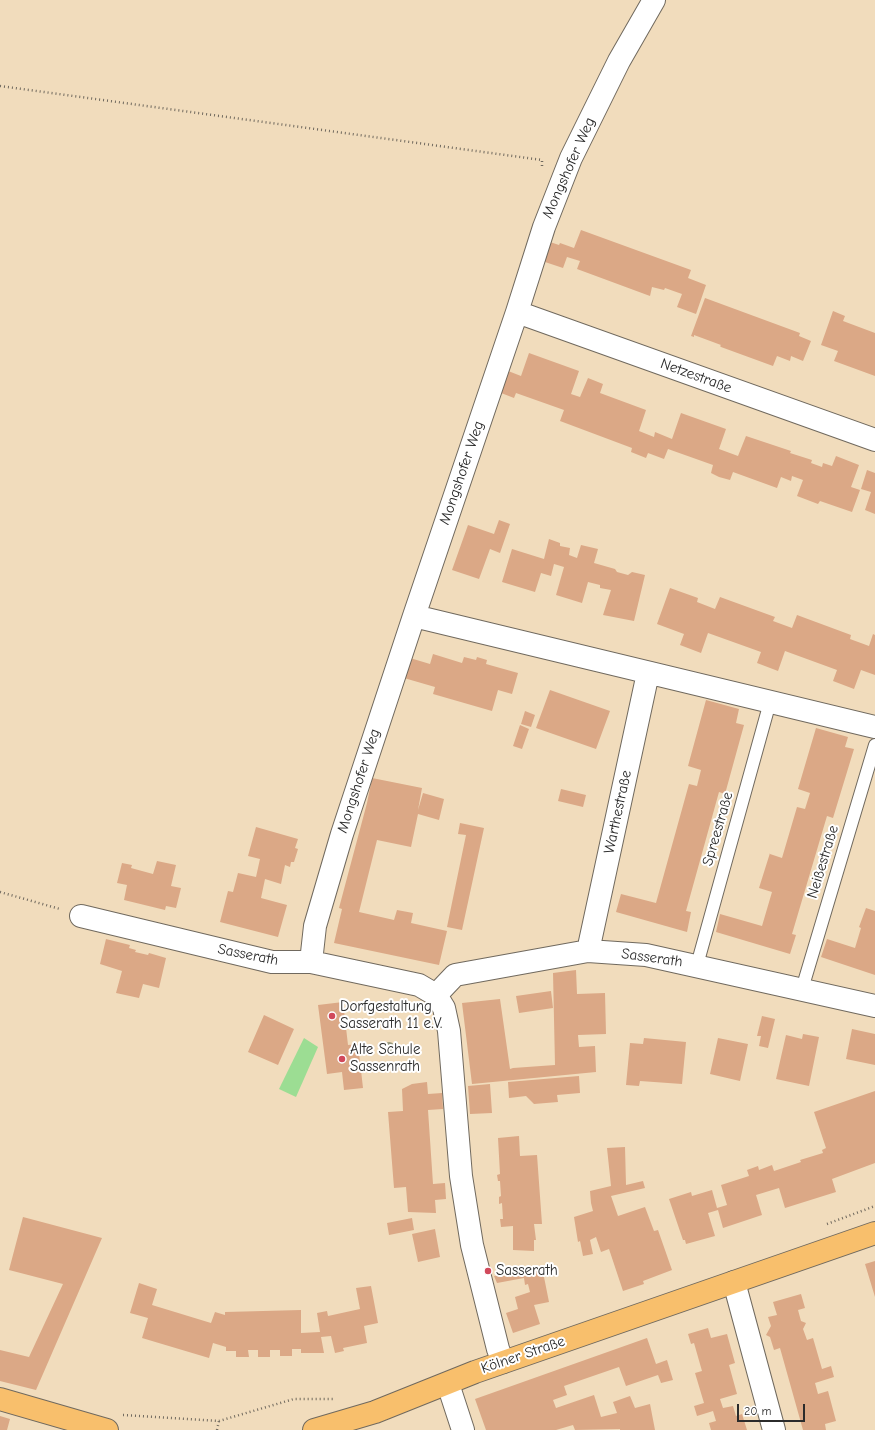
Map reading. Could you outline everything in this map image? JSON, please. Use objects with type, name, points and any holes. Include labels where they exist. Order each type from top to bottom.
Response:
[{"type":"main road","name":"Kölner Straße","points":[[314,1430],[375,1412],[475,1372],[875,1233]]},
{"type":"main road","points":[[0,1399],[108,1430]]},
{"type":"street","name":"Mongshofer Weg","points":[[311,962],[315,926],[342,834],[517,312],[544,227],[571,158],[619,61],[654,0]]},
{"type":"street","name":"Netzestraße","points":[[517,312],[875,440]]},
{"type":"street","points":[[414,616],[875,727]]},
{"type":"street","name":"Warthestraße","points":[[588,951],[648,673]]},
{"type":"street","name":"Sasserath","points":[[81,916],[272,962],[311,962],[419,985],[436,995],[454,975],[588,951],[646,954],[875,1006]]},
{"type":"street","points":[[436,995],[444,1008],[449,1031],[461,1176],[472,1245],[498,1349],[504,1362]]},
{"type":"street","points":[[734,1282],[774,1430]]},
{"type":"street","points":[[448,1384],[463,1430]]},
{"type":"lane","name":"Spreestraße","points":[[697,965],[770,702]]},
{"type":"lane","name":"Neißestraße","points":[[802,989],[875,745]]},
{"type":"path","points":[[0,86],[542,160],[542,168]]},
{"type":"path","points":[[0,892],[81,916]]},
{"type":"path","points":[[217,1430],[219,1421],[294,1398],[341,1399]]},
{"type":"green space","points":[[304,1038],[318,1047],[296,1097],[279,1089]]},
{"type":"building","points":[[581,230],[691,270],[688,278],[706,285],[696,314],[677,307],[682,294],[665,288],[664,290],[652,287],[650,296],[577,269],[580,261],[567,257],[563,268],[542,261],[550,242],[559,245],[560,243],[574,248]]},
{"type":"building","points":[[705,298],[800,333],[799,336],[811,341],[803,361],[791,356],[790,361],[777,356],[773,366],[721,347],[721,345],[694,335],[694,337],[691,336]]},
{"type":"building","points":[[833,311],[845,316],[843,321],[875,333],[875,376],[834,361],[838,351],[821,345]]},
{"type":"building","points":[[529,353],[579,371],[571,394],[580,397],[588,378],[603,384],[600,393],[646,410],[639,431],[654,437],[655,432],[672,439],[681,413],[726,429],[719,449],[738,456],[746,436],[791,451],[790,453],[812,460],[811,463],[822,467],[823,463],[832,466],[836,456],[859,465],[851,487],[860,490],[852,512],[820,501],[818,504],[797,496],[803,480],[792,476],[791,481],[781,477],[777,488],[733,472],[730,480],[719,477],[711,473],[713,465],[668,449],[664,459],[648,453],[646,458],[631,452],[632,448],[560,421],[564,410],[516,393],[514,398],[496,391],[503,369],[521,376]]},
{"type":"building","points":[[867,470],[875,473],[875,514],[865,510],[871,492],[861,489]]},
{"type":"building","points":[[499,520],[510,524],[500,553],[490,549],[479,579],[452,570],[468,525],[494,534]]},
{"type":"building","points":[[549,539],[560,543],[560,546],[570,548],[569,555],[577,558],[581,545],[598,549],[594,563],[615,569],[617,572],[628,575],[632,572],[645,575],[634,621],[603,615],[611,590],[600,588],[600,585],[588,582],[582,603],[556,595],[564,567],[554,564],[551,576],[541,573],[535,592],[502,582],[512,549],[544,559]]},
{"type":"building","points":[[670,588],[698,598],[697,602],[715,609],[720,597],[775,617],[773,621],[792,628],[797,615],[851,635],[850,639],[869,646],[873,634],[875,635],[875,675],[861,670],[854,689],[833,681],[837,670],[785,651],[778,671],[757,663],[761,652],[708,633],[701,653],[680,645],[684,634],[657,624]]},
{"type":"building","points":[[433,654],[462,663],[464,657],[476,660],[477,657],[487,660],[486,664],[518,673],[512,694],[498,690],[492,711],[433,694],[435,687],[404,678],[410,658],[430,664]]},
{"type":"building","points":[[550,690],[610,711],[596,749],[536,728]]},
{"type":"building","points":[[706,700],[739,709],[736,723],[744,725],[725,794],[719,792],[686,911],[691,912],[687,932],[616,912],[621,894],[656,903],[689,784],[697,786],[701,770],[688,766]]},
{"type":"building","points":[[525,711],[535,715],[531,727],[521,724]]},
{"type":"building","points":[[520,725],[529,729],[522,749],[513,746]]},
{"type":"building","points":[[816,728],[848,737],[845,747],[854,749],[833,818],[827,816],[792,934],[796,935],[790,954],[716,932],[720,914],[762,926],[772,892],[759,888],[770,853],[782,858],[797,807],[805,809],[810,793],[798,789]]},
{"type":"building","points":[[372,778],[422,788],[418,810],[423,793],[444,799],[439,820],[418,814],[411,847],[377,840],[359,912],[394,920],[397,910],[413,913],[411,923],[447,931],[439,965],[334,943],[342,909],[339,908],[367,803]]},
{"type":"building","points":[[561,789],[586,795],[583,807],[558,801]]},
{"type":"building","points":[[460,823],[484,828],[462,930],[447,927],[466,835],[458,834]]},
{"type":"building","points":[[256,827],[298,839],[295,848],[298,849],[294,862],[291,862],[290,867],[285,865],[281,884],[265,879],[261,898],[287,905],[278,937],[220,922],[228,891],[233,892],[238,873],[256,877],[260,859],[248,856]]},
{"type":"building","points":[[157,861],[176,865],[171,886],[181,888],[176,908],[166,906],[165,910],[124,900],[127,885],[117,883],[122,863],[132,865],[131,868],[153,874]]},
{"type":"building","points":[[866,908],[875,911],[875,975],[821,957],[827,939],[855,948],[861,928],[859,927]]},
{"type":"building","points":[[106,939],[130,945],[129,948],[136,950],[135,952],[148,955],[149,953],[166,958],[159,988],[143,984],[139,998],[116,993],[122,971],[100,964]]},
{"type":"building","points":[[576,970],[577,994],[605,993],[606,1034],[578,1035],[579,1047],[595,1046],[596,1072],[472,1084],[462,1003],[500,999],[510,1069],[555,1065],[553,973]]},
{"type":"building","points":[[551,991],[553,1008],[519,1013],[516,996]]},
{"type":"building","name":"Alte Schule Sassenrath","points":[[343,1002],[348,1045],[358,1044],[363,1088],[344,1090],[342,1072],[327,1074],[318,1005]]},
{"type":"building","points":[[264,1015],[294,1029],[278,1065],[248,1052]]},
{"type":"building","points":[[762,1016],[775,1019],[768,1048],[759,1046],[761,1036],[757,1036]]},
{"type":"building","points":[[852,1029],[875,1034],[875,1065],[846,1059]]},
{"type":"building","points":[[803,1034],[819,1037],[809,1086],[776,1079],[786,1035],[802,1039]]},
{"type":"building","points":[[644,1038],[686,1042],[682,1084],[640,1081],[639,1086],[626,1085],[630,1043],[643,1044]]},
{"type":"building","points":[[718,1038],[748,1044],[740,1081],[710,1074]]},
{"type":"building","points":[[579,1076],[580,1093],[557,1095],[558,1102],[534,1104],[526,1096],[509,1098],[508,1082]]},
{"type":"building","points":[[427,1082],[428,1094],[442,1093],[443,1109],[428,1110],[433,1184],[445,1183],[446,1199],[435,1200],[436,1213],[408,1212],[406,1187],[394,1188],[388,1112],[403,1111],[402,1089],[412,1084]]},
{"type":"building","points":[[490,1084],[492,1113],[470,1114],[468,1086]]},
{"type":"building","points":[[875,1091],[875,1163],[832,1179],[836,1192],[785,1208],[779,1188],[756,1195],[762,1215],[723,1228],[718,1210],[708,1213],[715,1236],[686,1244],[685,1240],[683,1240],[669,1199],[691,1192],[692,1196],[712,1190],[717,1208],[727,1205],[721,1185],[749,1176],[747,1170],[758,1166],[759,1170],[772,1165],[774,1171],[801,1162],[800,1160],[823,1153],[822,1150],[826,1148],[814,1112]]},
{"type":"building","points":[[519,1136],[520,1156],[537,1155],[542,1224],[534,1224],[536,1240],[534,1240],[534,1251],[513,1250],[513,1226],[501,1227],[500,1219],[503,1219],[502,1203],[499,1204],[499,1197],[501,1196],[500,1181],[498,1181],[497,1175],[500,1174],[498,1138]]},
{"type":"building","points":[[625,1147],[626,1185],[643,1181],[645,1188],[611,1196],[618,1216],[645,1207],[654,1231],[658,1230],[672,1270],[643,1281],[644,1284],[623,1291],[609,1249],[601,1252],[596,1237],[590,1240],[593,1254],[583,1256],[580,1241],[578,1242],[574,1217],[593,1211],[590,1191],[611,1186],[607,1148]]},
{"type":"building","points":[[23,1217],[102,1238],[36,1390],[0,1381],[0,1350],[29,1357],[63,1284],[9,1270]]},
{"type":"building","points":[[412,1218],[414,1230],[389,1235],[387,1223]]},
{"type":"building","points":[[435,1229],[440,1257],[418,1262],[412,1234]]},
{"type":"building","points":[[875,1261],[875,1297],[865,1264]]},
{"type":"building","points":[[542,1267],[549,1302],[534,1305],[540,1324],[513,1333],[506,1313],[518,1309],[515,1297],[530,1292],[528,1284],[525,1285],[524,1278],[497,1283],[494,1276]]},
{"type":"building","points":[[139,1283],[157,1289],[152,1305],[211,1323],[215,1312],[225,1315],[225,1312],[301,1310],[301,1333],[320,1332],[317,1313],[327,1311],[328,1316],[360,1309],[356,1288],[371,1286],[378,1323],[364,1326],[367,1343],[343,1348],[344,1351],[335,1353],[331,1336],[321,1337],[324,1353],[301,1353],[301,1349],[292,1349],[292,1356],[280,1356],[280,1350],[270,1350],[270,1357],[258,1357],[258,1350],[248,1350],[249,1357],[236,1357],[236,1351],[226,1351],[226,1347],[213,1343],[209,1358],[142,1338],[148,1318],[130,1313]]},
{"type":"building","points":[[801,1294],[805,1308],[798,1310],[801,1321],[806,1323],[803,1329],[807,1340],[813,1338],[822,1369],[831,1366],[834,1377],[815,1383],[818,1394],[828,1391],[836,1421],[825,1424],[826,1430],[803,1430],[780,1348],[774,1350],[770,1337],[766,1335],[771,1326],[768,1317],[777,1315],[773,1302]]},
{"type":"building","points":[[708,1328],[711,1338],[727,1334],[735,1363],[729,1365],[737,1394],[720,1399],[723,1408],[733,1406],[736,1416],[742,1414],[747,1430],[711,1430],[709,1423],[716,1421],[713,1411],[697,1416],[694,1406],[704,1403],[695,1373],[702,1371],[694,1343],[691,1344],[688,1334]]},
{"type":"building","points":[[647,1338],[656,1364],[667,1360],[673,1380],[661,1383],[658,1375],[626,1386],[619,1367],[564,1386],[567,1395],[553,1400],[556,1408],[594,1395],[601,1417],[617,1413],[613,1402],[630,1396],[635,1408],[650,1404],[655,1430],[575,1430],[573,1425],[556,1430],[486,1430],[475,1399]]},
{"type":"building","points":[[0,1416],[10,1419],[7,1430],[0,1430]]},
{"type":"place","name":"Dorfgestaltung Sasserath 11 e.V.","points":[[332,1016]]},
{"type":"place","name":"Alte Schule Sassenrath","points":[[342,1059]]},
{"type":"place","name":"Sasserath","points":[[488,1271]]}]
